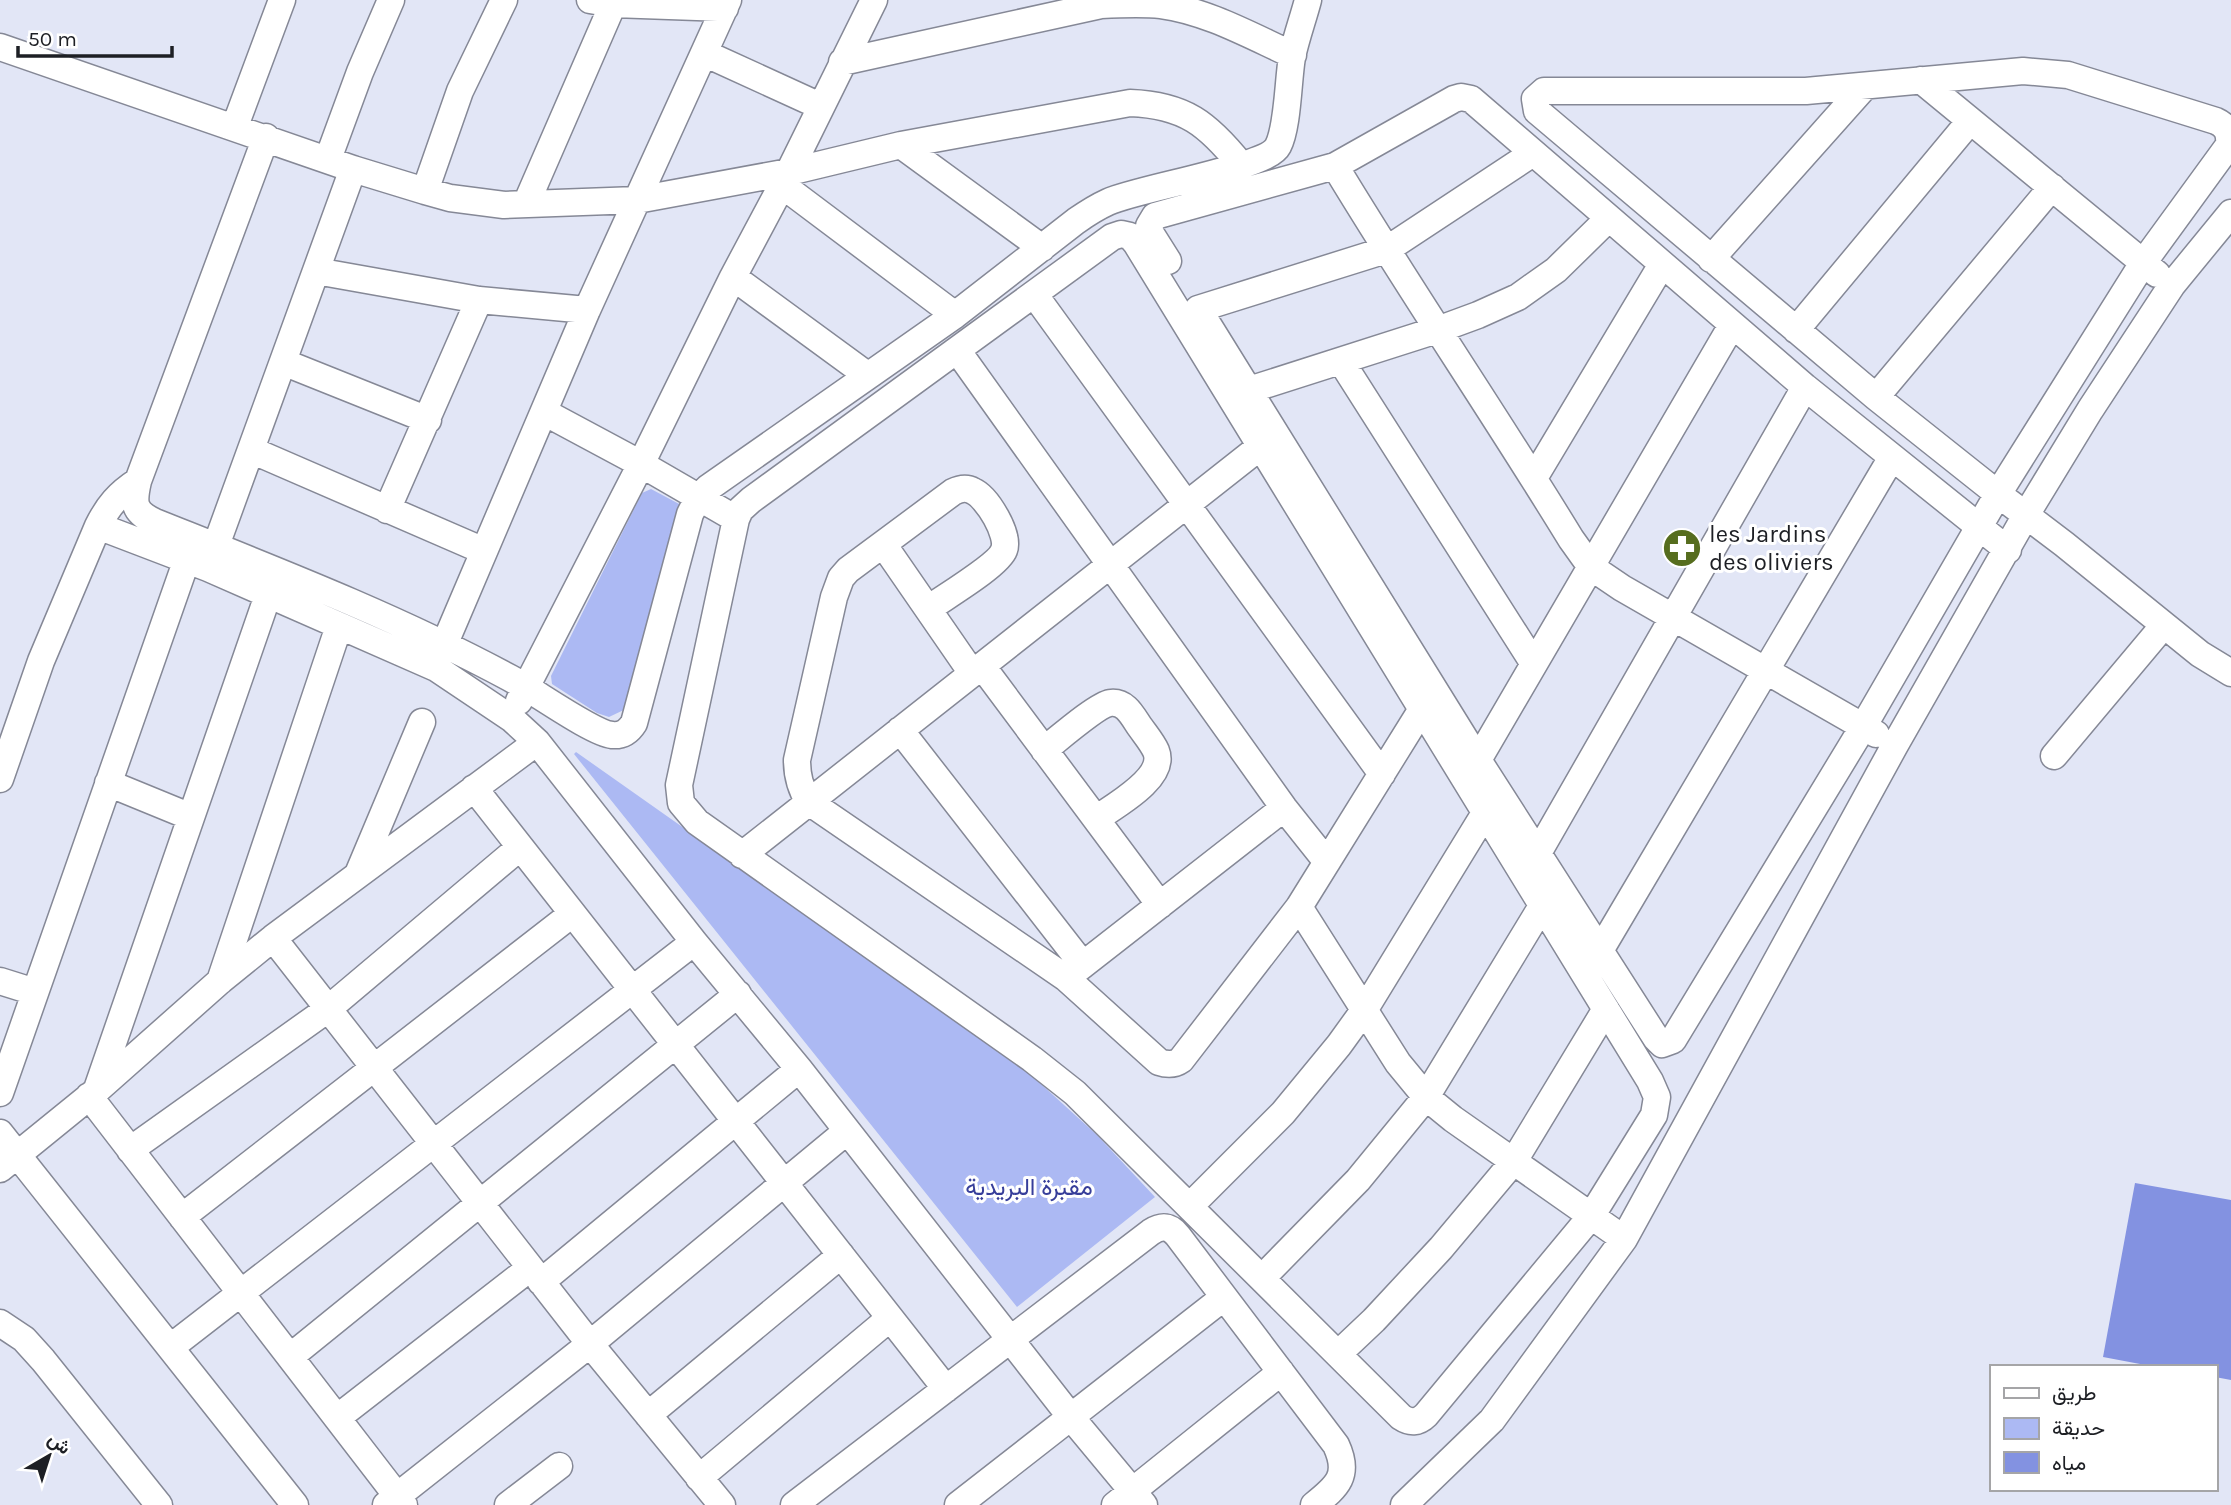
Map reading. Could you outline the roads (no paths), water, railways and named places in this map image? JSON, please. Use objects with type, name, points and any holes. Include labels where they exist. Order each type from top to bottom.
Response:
[{"type":"street","points":[[235,126],[282,0]]},
{"type":"street","points":[[328,159],[360,72],[391,0]]},
{"type":"street","points":[[425,191],[460,91],[504,0]]},
{"type":"street","points":[[512,719],[874,0]]},
{"type":"street","points":[[98,526],[204,558],[445,643],[606,733],[620,735],[631,728],[637,714],[690,514],[698,498],[708,488],[867,375],[956,315],[1076,221],[1108,201],[1267,157],[1279,145],[1283,132],[1293,55],[1308,0]]},
{"type":"street","points":[[445,643],[587,310],[727,4],[601,2],[526,204]]},
{"type":"street","points":[[842,62],[1101,5],[1132,3],[1163,5],[1193,12],[1293,55]]},
{"type":"street","points":[[0,47],[353,169],[425,191],[478,202],[526,204],[637,200],[786,179],[901,145],[1130,103],[1175,109],[1193,118],[1221,140],[1241,165]]},
{"type":"street","points":[[704,53],[820,106]]},
{"type":"street","points":[[2008,550],[1979,528],[1805,387],[1476,102],[1461,97],[1335,166],[1155,216],[1149,226],[1151,234],[1478,760],[1658,1042],[1666,1044],[1673,1041],[1863,727],[1979,528],[1998,494],[2143,263],[2228,145],[2228,130],[2223,124],[2078,78],[2045,71],[1806,91],[1544,91],[1539,94],[1535,99],[1537,111],[1711,259],[1876,397],[1998,494],[2026,515],[2200,654],[2231,673]]},
{"type":"street","points":[[1921,80],[2172,285]]},
{"type":"street","points":[[1711,259],[1865,86]]},
{"type":"street","points":[[1796,330],[1970,121]]},
{"type":"street","points":[[266,137],[138,481],[135,506],[143,517],[204,558],[268,595],[436,668],[512,719],[537,742],[1011,1339],[1131,1500],[1281,1373]]},
{"type":"street","points":[[901,145],[1042,248]]},
{"type":"street","points":[[1198,309],[1386,250],[1532,153]]},
{"type":"street","points":[[1335,166],[1386,250],[1591,567],[1622,588],[1895,745]]},
{"type":"street","points":[[0,1093],[108,783],[251,450],[353,169]]},
{"type":"street","points":[[786,179],[956,315]]},
{"type":"street","points":[[1876,397],[2052,187]]},
{"type":"street","points":[[1404,1505],[1492,1420],[1624,1239],[1895,745],[2026,515],[2090,410],[2172,285],[2231,213]]},
{"type":"street","points":[[1249,390],[1440,330],[1518,297],[1556,270],[1608,219]]},
{"type":"street","points":[[1121,234],[1130,236],[1654,1088],[1657,1106],[1592,1215],[1422,1419],[1410,1422],[1401,1417],[1096,1111],[1054,1075],[742,855],[690,817],[681,803],[679,794],[736,519],[745,505],[957,350],[1112,237],[1121,234]]},
{"type":"street","points":[[1534,478],[1661,265]]},
{"type":"street","points":[[316,271],[480,300],[587,310]]},
{"type":"street","points":[[733,277],[867,375]]},
{"type":"street","points":[[1034,293],[1382,774]]},
{"type":"street","points":[[387,510],[480,300]]},
{"type":"street","points":[[1478,760],[1732,325]]},
{"type":"street","points":[[957,350],[1284,808],[1327,862]]},
{"type":"street","points":[[1341,360],[1534,664]]},
{"type":"street","points":[[283,362],[428,420]]},
{"type":"street","points":[[1538,853],[1805,387]]},
{"type":"street","points":[[544,412],[736,519]]},
{"type":"street","points":[[742,855],[1261,446]]},
{"type":"street","points":[[251,450],[485,551]]},
{"type":"street","points":[[1601,949],[1892,457]]},
{"type":"street","points":[[0,779],[41,661],[98,526],[119,493],[138,481]]},
{"type":"street","points":[[928,609],[994,562],[1004,550],[1005,533],[983,500],[970,489],[958,490],[883,544],[848,570],[837,587],[797,760],[798,777],[810,802],[1075,971]]},
{"type":"street","points":[[883,544],[928,609],[1044,750],[1160,905]]},
{"type":"street","points":[[92,1093],[268,595]]},
{"type":"street","points":[[2054,756],[2164,625]]},
{"type":"street","points":[[220,981],[340,626]]},
{"type":"street","points":[[1044,750],[1102,705],[1114,702],[1131,712],[1156,752],[1157,767],[1150,779],[1096,819]]},
{"type":"street","points":[[900,730],[1075,971],[1159,1062],[1165,1064],[1176,1063],[1299,907],[1422,709]]},
{"type":"street","points":[[357,875],[422,722]]},
{"type":"street","points":[[9,1162],[273,938],[537,742]]},
{"type":"street","points":[[108,783],[191,817]]},
{"type":"street","points":[[474,788],[946,1389]]},
{"type":"street","points":[[1075,971],[1284,808]]},
{"type":"street","points":[[1190,1206],[1283,1113],[1365,1010],[1485,813]]},
{"type":"street","points":[[130,1150],[328,1009],[519,848]]},
{"type":"street","points":[[1262,1278],[1358,1180],[1426,1097],[1542,906]]},
{"type":"street","points":[[1299,907],[1404,1071],[1426,1097],[1453,1119],[1624,1239]]},
{"type":"street","points":[[182,1217],[572,914]]},
{"type":"street","points":[[273,938],[590,1344],[722,1505]]},
{"type":"street","points":[[171,1347],[694,942]]},
{"type":"street","points":[[0,981],[35,992]]},
{"type":"street","points":[[290,1357],[738,994]]},
{"type":"street","points":[[1338,1354],[1441,1248],[1514,1161],[1606,1009]]},
{"type":"street","points":[[337,1419],[536,1275],[799,1069]]},
{"type":"street","points":[[92,1093],[130,1150],[337,1419],[396,1502],[847,1131]]},
{"type":"street","points":[[0,1133],[9,1162],[171,1347],[295,1505]]},
{"type":"street","points":[[794,1505],[1157,1228],[1166,1227],[1173,1230],[1336,1445],[1342,1458],[1342,1474],[1336,1488],[1314,1505]]},
{"type":"street","points":[[648,1415],[841,1255]]},
{"type":"street","points":[[957,1505],[1223,1298]]},
{"type":"street","points":[[699,1478],[890,1318]]},
{"type":"street","points":[[0,1323],[24,1339],[43,1360],[159,1505]]},
{"type":"street","points":[[508,1505],[559,1466]]},
{"type":"water","points":[[2135,1183],[2231,1200],[2231,1380],[2217,1377],[2217,1365],[2145,1365],[2103,1357]]},
{"type":"place","name":"les Jardins des oliviers","points":[[1682,548]]},
{"type":"park label","name":"مقبرة البريدية","points":[[1029,1187]]}]
